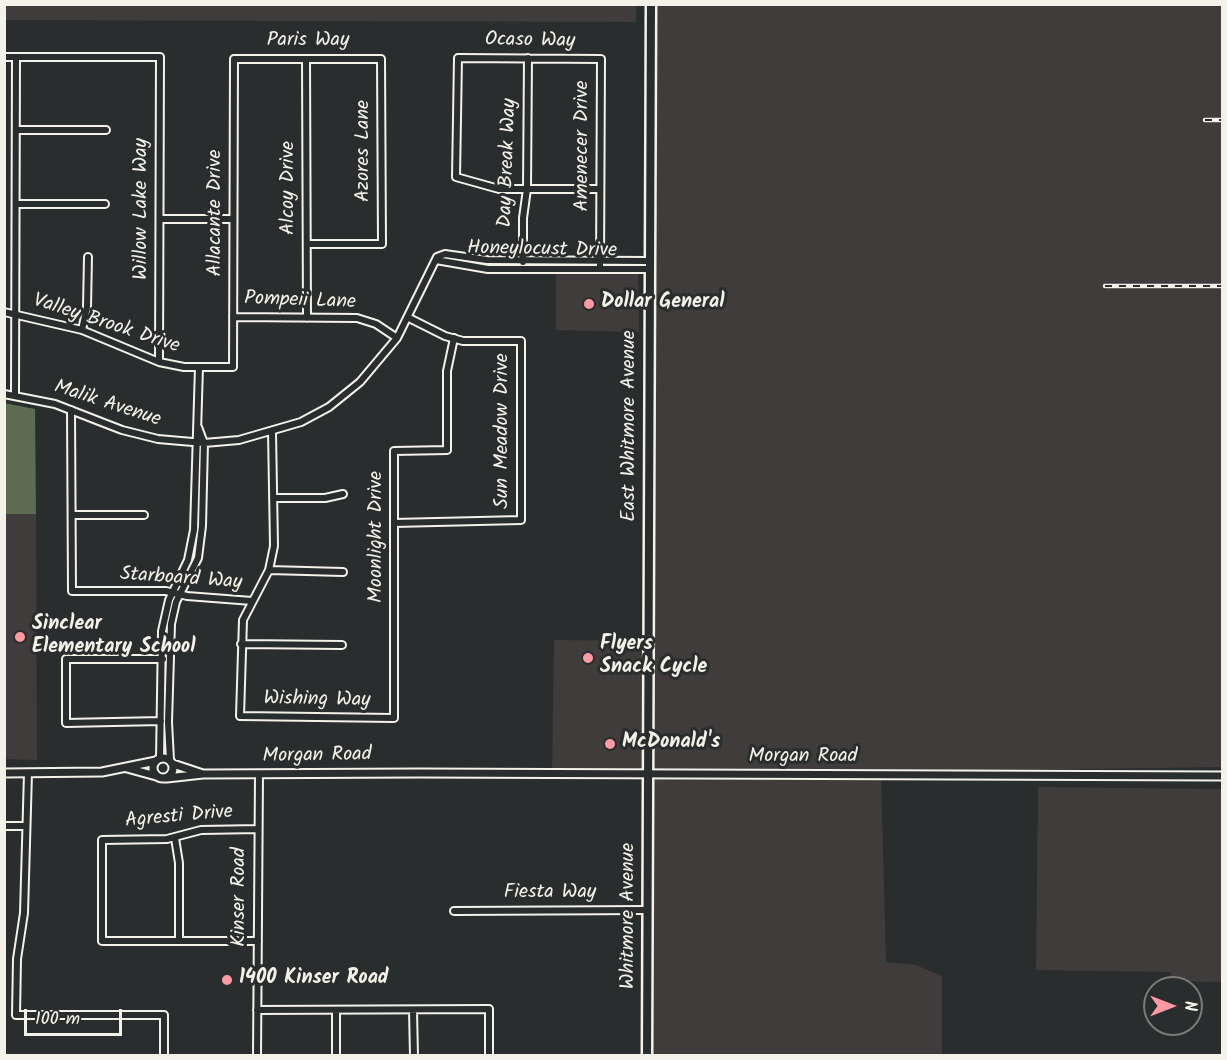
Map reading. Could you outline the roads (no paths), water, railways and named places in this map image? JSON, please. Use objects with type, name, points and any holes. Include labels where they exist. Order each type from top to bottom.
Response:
[{"type":"main road","name":"East Whitmore Avenue","points":[[646,776],[651,4]]},
{"type":"main road","name":"Whitmore Avenue","points":[[646,776],[647,1056]]},
{"type":"street","points":[[4,57],[16,57],[15,396]]},
{"type":"street","name":"Willow Lake Way","points":[[16,57],[160,57],[159,362]]},
{"type":"street","name":"Paris Way","points":[[234,59],[381,58]]},
{"type":"street","name":"Azores Lane","points":[[307,244],[382,244],[381,58]]},
{"type":"street","name":"Ocaso Way","points":[[527,189],[499,189],[456,177],[458,58],[601,59]]},
{"type":"street","name":"Day Break Way","points":[[523,268],[523,218],[527,189],[528,58]]},
{"type":"street","name":"Allacante Drive","points":[[233,368],[234,59]]},
{"type":"street","name":"Alcoy Drive","points":[[306,59],[307,318]]},
{"type":"street","name":"Amenecer Drive","points":[[600,269],[601,59]]},
{"type":"street","points":[[17,130],[106,130]]},
{"type":"street","points":[[527,189],[600,189]]},
{"type":"street","points":[[17,204],[105,204]]},
{"type":"street","points":[[160,219],[233,219]]},
{"type":"street","name":"Honeylocust Drive","points":[[437,259],[445,254],[472,259],[600,261],[648,265]]},
{"type":"street","points":[[82,330],[87,307],[88,257]]},
{"type":"street","name":"Honeylocust Drive","points":[[437,259],[460,266],[523,268],[600,269],[648,265]]},
{"type":"street","name":"Malik Avenue","points":[[4,394],[71,410],[142,436],[204,443],[238,440],[272,432],[312,417],[345,395],[374,368],[409,318],[437,259]]},
{"type":"street","name":"Valley Brook Drive","points":[[4,312],[82,330],[159,362],[233,368]]},
{"type":"street","name":"Pompeii Lane","points":[[233,317],[364,320],[397,338]]},
{"type":"street","points":[[409,318],[454,338]]},
{"type":"street","name":"Sun Meadow Drive","points":[[394,523],[521,520],[520,341],[471,341],[454,338]]},
{"type":"street","name":"Moonlight Drive","points":[[394,718],[394,451],[447,450],[447,370],[454,338]]},
{"type":"street","points":[[158,777],[153,769],[158,760],[161,721],[161,659],[164,622],[173,592],[188,560],[194,530],[199,367]]},
{"type":"street","points":[[71,410],[72,515],[144,515]]},
{"type":"street","points":[[127,768],[167,778],[173,770],[169,659],[174,612],[198,558],[201,543],[204,443],[198,427]]},
{"type":"street","points":[[272,432],[274,546],[269,570],[243,620],[241,644],[342,645]]},
{"type":"street","points":[[273,498],[325,498],[343,494]]},
{"type":"street","name":"Starboard Way","points":[[72,515],[72,591],[173,592],[252,601]]},
{"type":"street","points":[[269,570],[343,572]]},
{"type":"street","name":"Wishing Way","points":[[241,644],[240,716],[394,718]]},
{"type":"street","points":[[161,721],[66,723],[66,659],[169,659]]},
{"type":"street","points":[[4,773],[102,772],[158,760],[171,762]]},
{"type":"street","name":"Morgan Road","points":[[171,762],[203,774]]},
{"type":"street","points":[[28,773],[24,913],[17,959],[16,1016],[164,1015],[164,1056]]},
{"type":"street","name":"Morgan Road","points":[[167,778],[203,774],[646,776],[1027,773],[1222,776]]},
{"type":"street","name":"Kinser Road","points":[[257,1056],[259,775]]},
{"type":"street","points":[[4,826],[25,826]]},
{"type":"street","name":"Agresti Drive","points":[[179,941],[102,941],[102,840],[175,838],[210,829],[258,829]]},
{"type":"street","points":[[175,838],[179,863],[179,941],[258,941]]},
{"type":"street","name":"Fiesta Way","points":[[454,911],[646,910]]},
{"type":"street","points":[[257,1010],[489,1010],[489,1056]]},
{"type":"street","points":[[336,1010],[336,1056]]},
{"type":"street","points":[[413,1010],[414,1056]]},
{"type":"railway","points":[[1205,120],[1222,120]]},
{"type":"railway","points":[[1105,286],[1222,286]]},
{"type":"place","name":"Dollar General","points":[[589,304]]},
{"type":"place","name":"Sinclear Elementary School","points":[[20,637]]},
{"type":"place","name":"Flyers Snack Cycle","points":[[588,658]]},
{"type":"place","name":"McDonald's","points":[[610,744]]},
{"type":"place","name":"1400 Kinser Road","points":[[227,980]]}]
